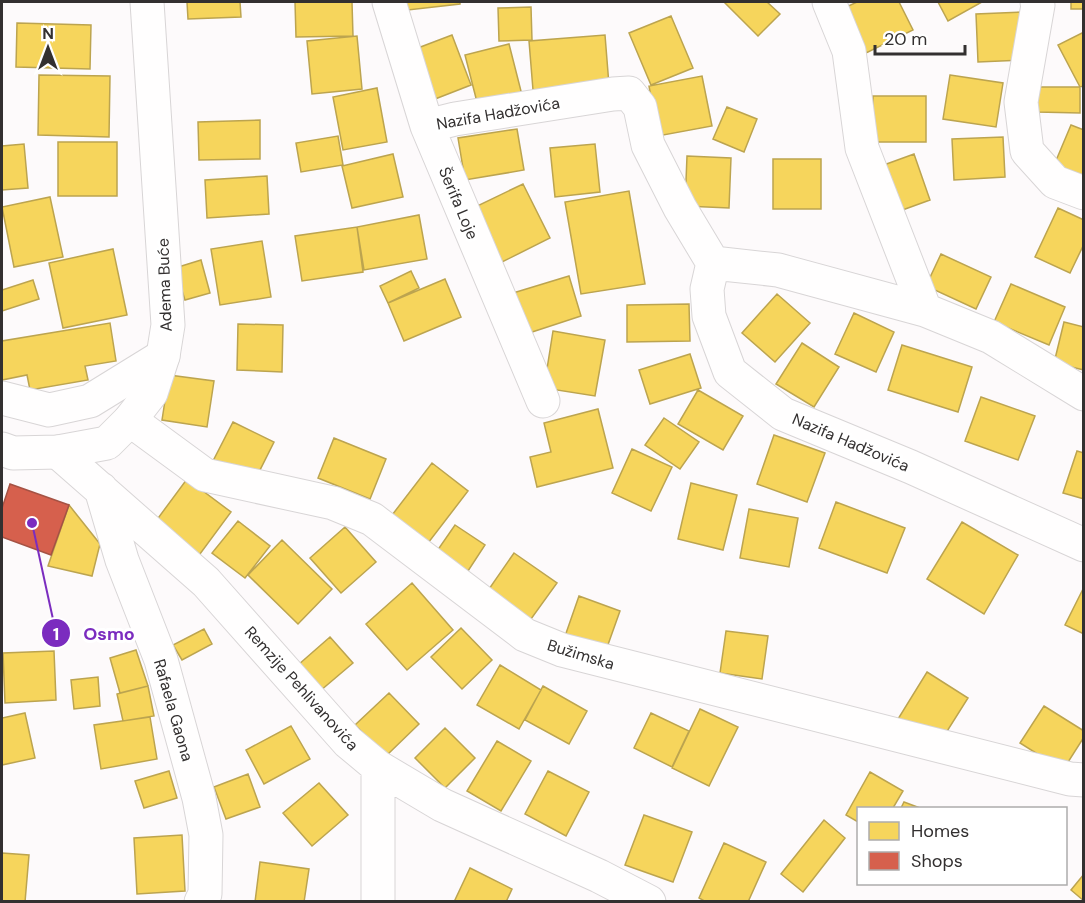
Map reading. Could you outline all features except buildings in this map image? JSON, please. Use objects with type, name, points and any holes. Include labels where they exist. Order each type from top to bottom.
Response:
[{"type":"street","name":"Adema Buće","points":[[2,449],[13,453],[58,452],[107,443],[130,420],[151,393],[163,356],[168,325],[147,2]]},
{"type":"street","name":"Šerifa Loje","points":[[389,2],[427,126],[543,401]]},
{"type":"street","points":[[829,2],[849,51],[862,148],[925,310]]},
{"type":"street","points":[[1037,2],[1021,102],[1027,151],[1055,182],[1083,193]]},
{"type":"street","name":"Nazifa Hadžovića","points":[[427,126],[455,119],[629,93],[640,107],[648,145],[680,208],[713,263],[707,290],[709,316],[730,372],[783,414],[921,472],[1083,545]]},
{"type":"street","points":[[713,263],[778,270],[925,310],[992,337],[1083,394]]},
{"type":"street","points":[[2,398],[49,410],[90,401],[163,356]]},
{"type":"street","name":"Bužimska","points":[[130,420],[205,475],[333,503],[372,519],[525,635],[562,650],[905,738],[1070,779],[1083,780]]},
{"type":"street","name":"Remzije Pehlivanovića","points":[[58,452],[206,582],[348,742],[378,767],[442,804],[599,876],[649,902]]},
{"type":"street","name":"Rafaela Gaona","points":[[101,489],[122,560],[161,660],[199,798],[206,835],[205,894],[201,902]]},
{"type":"street","points":[[378,767],[378,902]]},
{"type":"place","name":"Osmo","points":[[32,523]]}]
